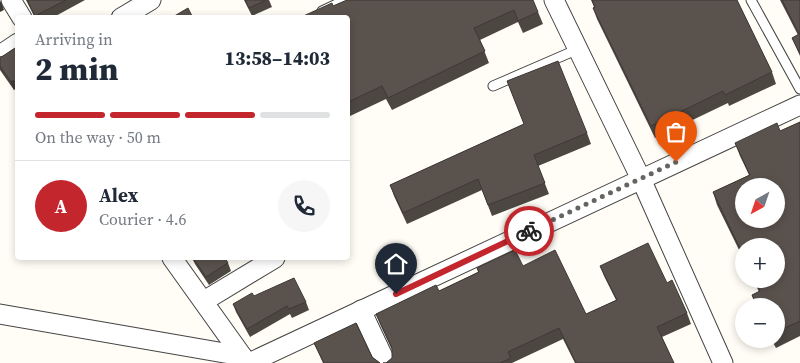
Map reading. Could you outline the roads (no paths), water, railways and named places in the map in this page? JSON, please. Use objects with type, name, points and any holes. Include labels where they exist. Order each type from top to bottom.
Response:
[{"type":"street","points":[[11,0],[20,15]]},
{"type":"street","points":[[126,15],[151,0]]},
{"type":"street","points":[[554,0],[576,50],[641,179],[723,363]]},
{"type":"street","points":[[0,55],[15,45]]},
{"type":"street","points":[[0,314],[246,361],[361,310],[800,105]]},
{"type":"street","points":[[173,260],[246,361]]},
{"type":"street","points":[[204,301],[272,260]]},
{"type":"street","points":[[361,310],[386,363]]},
{"type":"lane","points":[[320,12],[345,0]]},
{"type":"lane","points":[[752,0],[800,89]]},
{"type":"lane","points":[[493,86],[576,50]]}]
